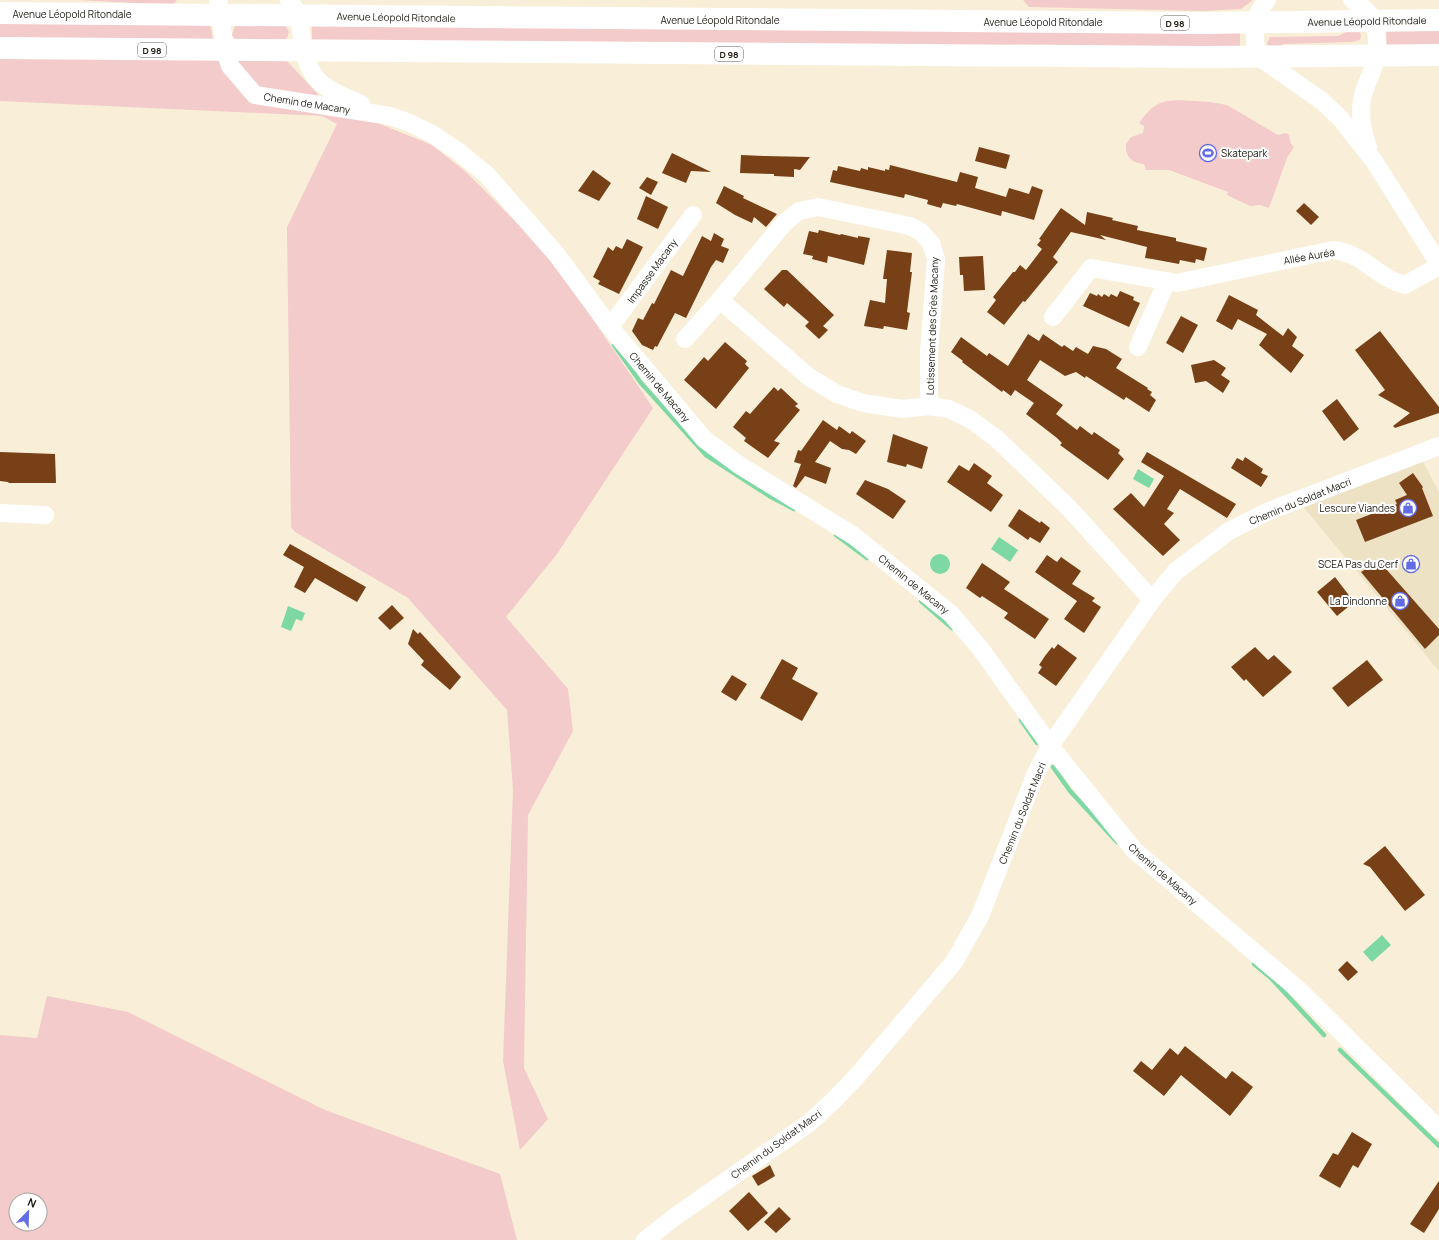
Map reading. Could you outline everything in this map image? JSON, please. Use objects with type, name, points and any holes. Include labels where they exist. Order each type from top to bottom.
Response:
[{"type":"highway","name":"Avenue Léopold Ritondale","points":[[0,13],[219,7],[1256,23],[1439,20]]},
{"type":"highway","name":"D 98","points":[[0,48],[1260,57],[1439,55]]},
{"type":"street","points":[[1267,0],[1258,14],[1256,23],[1256,49],[1260,57],[1322,101],[1340,118],[1374,161],[1439,265]]},
{"type":"street","points":[[1352,0],[1366,9],[1375,20],[1377,56],[1362,98],[1360,114],[1362,132],[1374,161]]},
{"type":"street","name":"Chemin de Macany","points":[[219,7],[225,50],[230,66],[255,95],[390,116]]},
{"type":"street","name":"Chemin de Macany","points":[[294,8],[303,50],[309,68],[320,84],[337,94],[410,123],[432,134],[459,152],[487,176],[557,254],[610,327],[704,439],[739,466],[854,536],[951,614],[980,648],[1050,746],[1134,850],[1299,990],[1439,1129]]},
{"type":"street","name":"Lotissement des Grès Macany","points":[[685,339],[720,300],[784,223],[799,211],[818,207],[910,226],[921,232],[931,243],[936,259],[929,352],[929,406]]},
{"type":"street","name":"Impasse Macany","points":[[610,327],[693,215]]},
{"type":"street","name":"Allée Auréa","points":[[1053,317],[1091,268],[1178,282],[1333,250],[1345,251],[1356,256],[1391,281],[1405,285],[1439,265]]},
{"type":"street","points":[[1138,347],[1167,281]]},
{"type":"street","name":"Lotissement des Grès Macany","points":[[720,300],[810,377],[837,394],[863,403],[902,409],[929,406],[949,409],[970,419],[997,439],[1070,509],[1152,600]]},
{"type":"street","name":"Chemin du Soldat Macri","points":[[645,1240],[676,1216],[809,1123],[857,1076],[954,962],[980,916],[1036,773],[1050,746],[1152,600],[1176,571],[1229,531],[1269,511],[1439,446]]},
{"type":"street","points":[[0,513],[45,515]]},
{"type":"shaded area","points":[[77,0],[177,0],[173,5]]},
{"type":"shaded area","points":[[1023,0],[1253,0],[1241,9],[1204,11],[1029,7]]},
{"type":"shaded area","points":[[0,21],[210,23],[213,41],[0,40]]},
{"type":"shaded area","points":[[312,23],[1240,30],[1240,50],[312,42]]},
{"type":"shaded area","points":[[285,25],[289,32],[287,38],[282,42],[235,39],[232,35],[235,26]]},
{"type":"shaded area","points":[[1439,27],[1439,48],[1387,49],[1386,28]]},
{"type":"shaded area","points":[[1352,29],[1358,30],[1361,35],[1360,40],[1352,42],[1283,44],[1278,48],[1269,48],[1267,43],[1270,37],[1338,36]]},
{"type":"shaded area","points":[[284,58],[317,93],[324,112],[375,122],[432,145],[466,172],[519,225],[561,272],[653,408],[557,554],[506,617],[568,689],[573,731],[528,815],[524,1068],[548,1119],[520,1150],[503,1061],[513,790],[507,710],[408,598],[295,532],[291,527],[287,227],[337,124],[322,116],[0,101],[0,59]]},
{"type":"shaded area","name":"Skatepark","points":[[1179,100],[1210,102],[1227,105],[1278,135],[1286,133],[1289,135],[1291,144],[1294,147],[1287,158],[1269,208],[1260,205],[1250,206],[1227,195],[1228,192],[1169,170],[1146,170],[1144,164],[1133,161],[1128,156],[1126,144],[1131,137],[1143,133],[1144,126],[1139,123],[1152,108],[1165,101]]},
{"type":"shaded area","points":[[1423,462],[1439,492],[1439,671],[1302,505]]},
{"type":"shaded area","points":[[1138,469],[1154,479],[1149,488],[1133,479]]},
{"type":"shaded area","points":[[999,537],[1018,550],[1010,562],[991,549]]},
{"type":"shaded area","points":[[940,554],[947,557],[950,564],[947,571],[940,574],[933,571],[930,564],[933,557]]},
{"type":"shaded area","points":[[288,606],[305,613],[302,621],[296,619],[291,631],[281,627]]},
{"type":"shaded area","points":[[1382,935],[1391,945],[1372,962],[1363,952]]},
{"type":"shaded area","points":[[47,996],[128,1012],[325,1110],[500,1174],[517,1240],[0,1240],[0,1035],[37,1038]]},
{"type":"building","points":[[979,147],[1010,155],[1006,169],[975,161]]},
{"type":"building","points":[[672,153],[711,172],[691,171],[686,183],[662,173]]},
{"type":"building","points":[[741,155],[810,157],[800,170],[794,169],[794,177],[774,176],[774,174],[740,173]]},
{"type":"building","points":[[890,165],[957,182],[960,172],[978,177],[975,188],[1006,197],[1009,188],[1029,194],[1032,186],[1043,190],[1034,220],[1002,211],[1001,216],[957,204],[956,206],[943,203],[941,208],[927,204],[928,200],[905,194],[904,198],[830,182],[833,170],[837,171],[838,166],[860,171],[861,168],[868,170],[868,167],[885,171],[885,169],[889,170]]},
{"type":"building","points":[[593,170],[611,183],[599,201],[578,191]]},
{"type":"building","points":[[647,177],[658,182],[651,195],[639,188]]},
{"type":"building","points":[[724,186],[744,196],[743,198],[777,214],[766,227],[754,217],[752,223],[735,215],[716,203]]},
{"type":"building","points":[[646,196],[668,207],[658,229],[637,219]]},
{"type":"building","points":[[1304,203],[1319,217],[1311,225],[1296,211]]},
{"type":"building","points":[[1061,208],[1085,225],[1087,212],[1138,226],[1137,230],[1176,238],[1176,241],[1207,248],[1204,261],[1196,259],[1195,263],[1180,260],[1179,264],[1145,258],[1147,247],[1100,235],[1106,240],[1071,232],[1053,257],[1058,262],[1004,325],[987,312],[996,300],[993,297],[1020,265],[1026,270],[1042,249],[1037,245],[1041,240],[1039,239]]},
{"type":"building","points":[[819,230],[858,238],[858,236],[870,238],[864,265],[828,256],[827,263],[812,259],[813,256],[803,254],[809,231],[818,233]]},
{"type":"building","points":[[714,233],[724,239],[721,246],[729,249],[723,263],[716,260],[711,267],[686,318],[675,313],[657,347],[655,346],[653,350],[642,345],[632,331],[638,318],[643,320],[652,303],[654,304],[671,270],[683,276],[702,236],[711,241]]},
{"type":"building","points":[[627,239],[643,247],[619,294],[598,284],[600,281],[593,277],[608,247],[613,251],[616,246],[622,249]]},
{"type":"building","points":[[887,250],[912,253],[910,272],[912,272],[907,312],[910,313],[907,330],[884,326],[883,329],[864,326],[870,300],[885,303],[887,279],[883,279]]},
{"type":"building","points":[[983,256],[985,290],[964,291],[963,275],[960,275],[959,257]]},
{"type":"building","points":[[782,270],[787,270],[834,315],[823,326],[828,330],[819,339],[805,326],[809,322],[787,303],[784,307],[764,289]]},
{"type":"building","points":[[1120,291],[1134,297],[1133,300],[1140,303],[1129,327],[1083,306],[1090,293],[1097,296],[1098,294],[1102,297],[1104,294],[1109,297],[1111,294],[1117,297]]},
{"type":"building","points":[[1229,295],[1258,310],[1256,315],[1283,336],[1288,328],[1297,337],[1292,346],[1304,355],[1291,373],[1259,345],[1267,334],[1238,319],[1232,330],[1216,321]]},
{"type":"building","points":[[1181,316],[1198,325],[1183,353],[1166,343]]},
{"type":"building","points":[[1380,331],[1439,407],[1439,413],[1395,428],[1393,426],[1410,413],[1378,395],[1385,390],[1355,350]]},
{"type":"building","points":[[1028,334],[1039,341],[1043,334],[1062,347],[1064,345],[1073,351],[1076,347],[1088,354],[1093,346],[1106,349],[1122,359],[1116,368],[1152,392],[1150,395],[1156,400],[1149,412],[1126,397],[1124,400],[1086,376],[1085,378],[1076,372],[1065,376],[1040,360],[1027,380],[1063,405],[1056,414],[1077,430],[1080,426],[1092,435],[1094,432],[1120,450],[1118,453],[1124,459],[1108,480],[1060,445],[1062,443],[1057,438],[1026,414],[1034,403],[1015,390],[1011,396],[1003,390],[1002,392],[951,352],[961,337],[987,356],[989,353],[1008,366]]},
{"type":"building","points":[[725,342],[747,361],[745,364],[749,368],[716,409],[684,380],[704,357],[708,361]]},
{"type":"building","points":[[1214,360],[1226,368],[1221,375],[1230,381],[1223,393],[1206,381],[1195,383],[1191,365]]},
{"type":"building","points":[[774,387],[778,391],[781,388],[798,404],[795,406],[800,410],[774,441],[780,443],[768,458],[744,441],[746,438],[733,427],[746,411],[750,414]]},
{"type":"building","points":[[1337,399],[1359,429],[1344,441],[1322,411]]},
{"type":"building","points":[[823,420],[837,430],[839,426],[850,434],[852,431],[866,441],[856,454],[849,450],[842,449],[830,441],[815,462],[831,468],[826,484],[805,476],[796,488],[793,486],[801,464],[794,462],[798,450],[801,451]]},
{"type":"building","points":[[893,434],[928,447],[922,469],[907,464],[906,467],[887,462]]},
{"type":"building","points":[[0,452],[55,454],[56,483],[9,483],[0,481]]},
{"type":"building","points":[[1147,452],[1236,504],[1227,518],[1180,489],[1167,509],[1174,513],[1164,524],[1180,540],[1163,556],[1113,509],[1131,493],[1144,507],[1164,476],[1141,462]]},
{"type":"building","points":[[1245,457],[1263,469],[1261,473],[1268,476],[1261,487],[1231,468],[1237,458],[1243,461]]},
{"type":"building","points":[[974,463],[992,476],[987,483],[1003,495],[991,512],[947,482],[959,465],[969,471]]},
{"type":"building","name":"Lescure Viandes","points":[[1413,473],[1423,487],[1422,488],[1433,516],[1365,542],[1356,520],[1397,504],[1395,500],[1407,495],[1399,483]]},
{"type":"building","points":[[865,480],[888,489],[906,501],[893,519],[856,494]]},
{"type":"building","points":[[1019,509],[1040,523],[1041,521],[1050,528],[1040,543],[1030,537],[1028,540],[1008,526]]},
{"type":"building","points":[[290,544],[366,587],[357,602],[315,578],[305,593],[294,587],[304,567],[283,555]]},
{"type":"building","points":[[1047,555],[1057,562],[1061,557],[1081,571],[1072,584],[1095,598],[1092,601],[1101,607],[1084,633],[1064,619],[1077,601],[1035,572]]},
{"type":"building","name":"La Dindonne","points":[[1379,561],[1439,629],[1439,635],[1425,649],[1361,572]]},
{"type":"building","points":[[982,563],[1010,582],[1004,589],[1049,619],[1035,639],[1004,618],[1008,613],[982,596],[980,598],[966,588]]},
{"type":"building","points":[[1335,577],[1351,598],[1344,603],[1348,607],[1337,616],[1317,592]]},
{"type":"building","points":[[392,605],[404,618],[390,630],[378,618]]},
{"type":"building","points":[[413,629],[418,634],[420,632],[461,677],[450,690],[421,665],[424,661],[408,644]]},
{"type":"building","points":[[1058,644],[1077,658],[1056,686],[1038,673],[1042,667],[1039,665],[1045,656],[1052,647],[1054,649]]},
{"type":"building","points":[[1255,647],[1268,660],[1274,655],[1292,672],[1263,697],[1246,679],[1244,681],[1231,667]]},
{"type":"building","points":[[782,659],[798,668],[792,679],[818,693],[802,721],[760,698]]},
{"type":"building","points":[[1367,660],[1383,680],[1348,707],[1332,688]]},
{"type":"building","points":[[732,675],[747,684],[736,701],[721,692]]},
{"type":"building","points":[[1385,846],[1425,895],[1405,911],[1370,867],[1363,864]]},
{"type":"building","points":[[1347,961],[1358,972],[1348,981],[1338,970]]},
{"type":"building","points":[[1185,1046],[1226,1079],[1232,1071],[1253,1087],[1230,1116],[1181,1075],[1164,1096],[1133,1071],[1141,1061],[1152,1070],[1170,1048],[1178,1055]]},
{"type":"building","points":[[1352,1132],[1372,1144],[1358,1168],[1353,1165],[1340,1188],[1319,1176],[1333,1153],[1338,1155]]},
{"type":"building","points":[[770,1165],[775,1176],[758,1186],[752,1176]]},
{"type":"building","points":[[1439,1181],[1439,1209],[1424,1233],[1410,1224]]},
{"type":"building","points":[[749,1192],[768,1213],[748,1231],[729,1211]]},
{"type":"building","points":[[779,1207],[791,1219],[776,1233],[764,1222]]},
{"type":"waterway","points":[[614,345],[641,383],[706,455],[771,497],[794,509]]},
{"type":"waterway","points":[[836,535],[867,558]]},
{"type":"waterway","points":[[921,601],[952,628]]},
{"type":"waterway","points":[[1021,720],[1037,743]]},
{"type":"waterway","points":[[1053,767],[1070,791],[1117,842]]},
{"type":"waterway","points":[[1254,964],[1271,978],[1324,1035]]},
{"type":"waterway","points":[[1340,1050],[1439,1146]]},
{"type":"place","name":"Skatepark","points":[[1208,153]]},
{"type":"place","name":"Lescure Viandes","points":[[1408,508]]},
{"type":"place","name":"SCEA Pas du Cerf","points":[[1411,564]]},
{"type":"place","name":"La Dindonne","points":[[1400,601]]}]
